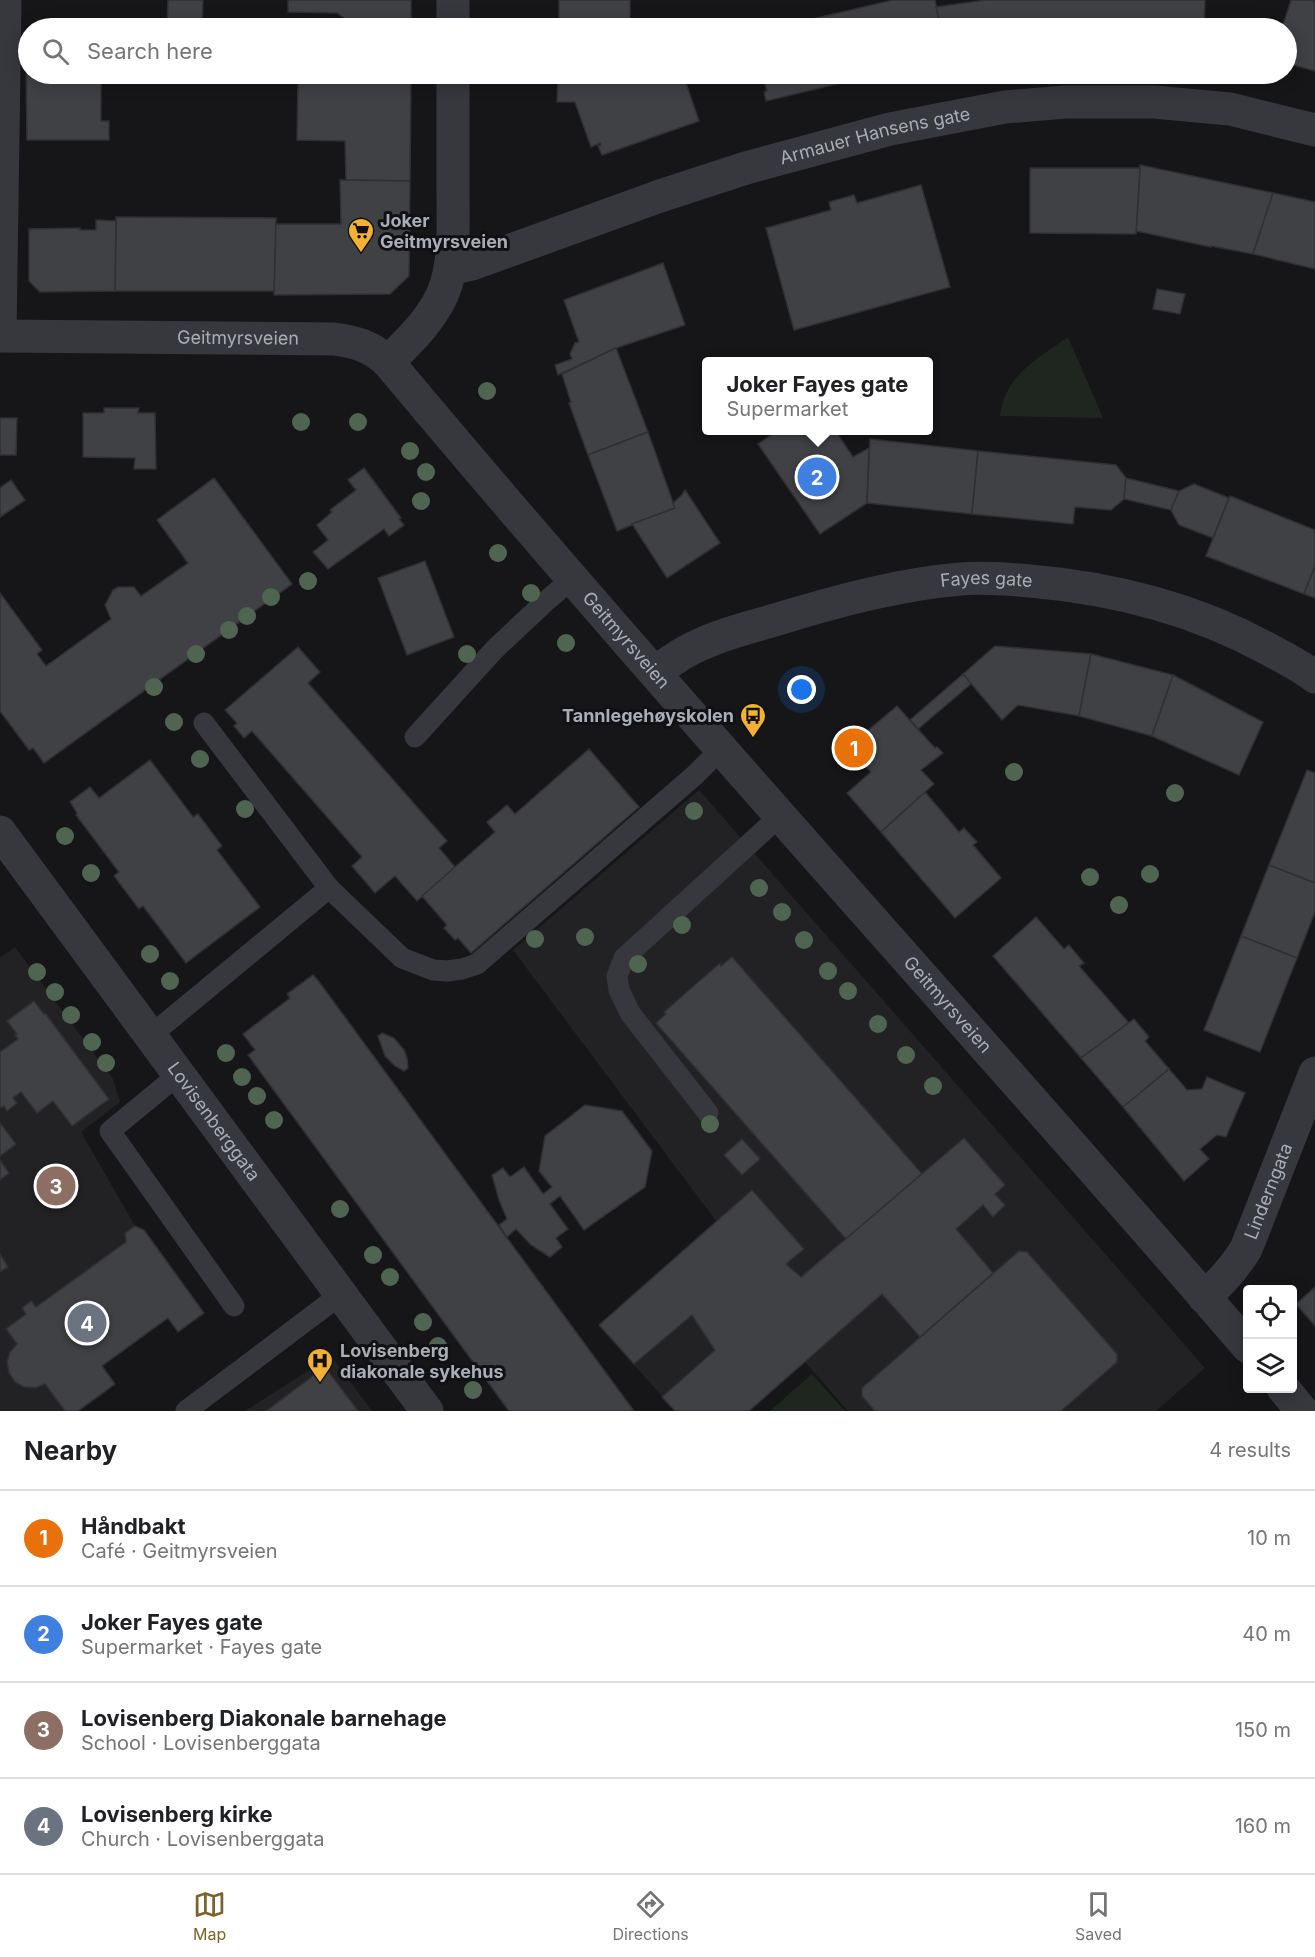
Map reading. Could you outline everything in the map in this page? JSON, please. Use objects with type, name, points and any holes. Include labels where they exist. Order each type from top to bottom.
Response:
[{"type":"street","points":[[0,336],[5,0]]},
{"type":"street","points":[[453,0],[453,18]]},
{"type":"street","points":[[388,362],[411,339],[438,303],[446,286],[450,269],[453,233],[453,84]]},
{"type":"street","name":"Armauer Hansens gate","points":[[450,269],[472,264],[660,196],[746,168],[890,129],[1005,107],[1065,102],[1154,102],[1230,109],[1315,130]]},
{"type":"street","name":"Geitmyrsveien","points":[[0,336],[334,339],[366,345],[378,352],[655,672],[1243,1341]]},
{"type":"street","name":"Fayes gate","points":[[655,672],[692,648],[721,636],[864,594],[916,584],[963,579],[1012,579],[1073,584],[1182,611],[1244,636],[1315,677]]},
{"type":"street","name":"Lovisenberggata","points":[[0,832],[427,1411]]},
{"type":"street","name":"Linderngata","points":[[1204,1297],[1220,1284],[1246,1249],[1315,1073]]},
{"type":"street","points":[[1286,1393],[1302,1411]]},
{"type":"lane","points":[[416,738],[495,649],[573,578]]},
{"type":"lane","points":[[204,723],[329,888],[402,958],[433,970],[447,971],[477,964],[722,748]]},
{"type":"lane","points":[[708,1113],[630,1013],[619,990],[617,976],[619,966],[624,958],[781,815]]},
{"type":"lane","points":[[150,1036],[329,888]]},
{"type":"lane","points":[[178,1075],[110,1131],[234,1306]]},
{"type":"lane","points":[[186,1411],[340,1295]]},
{"type":"shaded area","points":[[1068,337],[1103,418],[1000,416],[1008,389],[1024,369]]},
{"type":"shaded area","points":[[699,790],[1205,1368],[1156,1411],[848,1411],[805,1362],[749,1411],[675,1411],[599,1325],[716,1221],[513,950]]},
{"type":"shaded area","points":[[15,947],[113,1079],[120,1102],[81,1132],[135,1226],[125,1233],[126,1242],[36,1307],[31,1302],[22,1308],[26,1314],[6,1329],[17,1344],[10,1352],[7,1362],[9,1373],[15,1382],[24,1387],[35,1388],[45,1384],[65,1411],[0,1411],[0,958]]},
{"type":"shaded area","name":"Lovisenberg diakonale sykehus","points":[[331,1356],[372,1411],[245,1411]]},
{"type":"shaded area","points":[[812,1374],[845,1411],[770,1411]]},
{"type":"building","points":[[168,0],[203,0],[202,18],[167,18]]},
{"type":"building","points":[[288,0],[411,0],[411,18],[344,18],[337,13],[288,12]]},
{"type":"building","points":[[559,0],[630,0],[630,18],[559,18]]},
{"type":"building","points":[[893,0],[935,0],[939,18],[816,18]]},
{"type":"building","points":[[986,0],[1205,0],[1204,18],[939,18],[936,7]]},
{"type":"building","points":[[1291,0],[1315,0],[1315,71],[1297,66],[1297,18],[1285,18]]},
{"type":"building","points":[[26,84],[101,84],[101,121],[109,121],[109,140],[27,140]]},
{"type":"building","points":[[298,84],[411,84],[410,181],[346,180],[345,141],[297,140]]},
{"type":"building","points":[[558,84],[686,84],[699,121],[602,155],[598,146],[601,145],[600,143],[591,147],[575,102],[557,102]]},
{"type":"building","points":[[765,84],[837,84],[766,101],[764,92],[767,91]]},
{"type":"building","points":[[1140,165],[1273,193],[1253,254],[1136,231]]},
{"type":"building","points":[[1030,168],[1140,168],[1136,234],[1030,233]]},
{"type":"building","points":[[340,180],[410,181],[409,276],[390,294],[274,295],[275,224],[341,224]]},
{"type":"building","points":[[921,185],[950,287],[794,330],[766,228],[831,210],[829,202],[854,195],[857,203]]},
{"type":"building","points":[[1273,193],[1315,202],[1315,269],[1253,254]]},
{"type":"building","points":[[116,217],[276,218],[274,291],[115,291]]},
{"type":"building","points":[[96,220],[116,221],[115,291],[40,292],[29,281],[29,229],[96,230]]},
{"type":"building","points":[[663,263],[685,325],[616,348],[558,375],[555,365],[572,359],[570,354],[575,343],[579,342],[564,300]]},
{"type":"building","points":[[1157,289],[1185,294],[1180,314],[1153,309]]},
{"type":"building","points":[[616,348],[648,432],[588,455],[569,403],[571,402],[562,374]]},
{"type":"building","points":[[104,408],[139,408],[138,413],[155,413],[156,469],[134,469],[135,458],[83,457],[83,413],[104,413]]},
{"type":"building","points":[[0,418],[17,418],[16,455],[0,455]]},
{"type":"building","points":[[648,432],[675,508],[617,531],[588,455]]},
{"type":"building","points":[[771,435],[838,435],[853,457],[869,448],[867,503],[820,534],[758,444]]},
{"type":"building","points":[[870,439],[978,451],[972,514],[867,503]]},
{"type":"building","points":[[978,451],[1116,465],[1126,478],[1124,499],[1111,510],[1075,507],[1073,524],[972,514]]},
{"type":"building","points":[[364,468],[404,525],[389,536],[384,529],[328,569],[313,552],[328,540],[317,525],[332,512],[330,510],[356,490],[348,480]]},
{"type":"building","points":[[214,478],[292,584],[44,763],[33,748],[29,750],[0,711],[0,593],[42,650],[37,654],[46,666],[111,619],[105,605],[113,590],[118,587],[134,587],[141,596],[188,563],[157,520]]},
{"type":"building","points":[[1126,478],[1179,491],[1171,510],[1124,499]]},
{"type":"building","points":[[11,480],[25,500],[0,517],[0,488]]},
{"type":"building","points":[[1194,484],[1229,498],[1213,538],[1179,525],[1171,510],[1179,491]]},
{"type":"building","points":[[685,490],[720,543],[667,578],[632,524],[675,508],[673,503]]},
{"type":"building","points":[[1230,496],[1315,530],[1315,566],[1304,594],[1206,556]]},
{"type":"building","points":[[425,561],[454,637],[407,655],[378,578]]},
{"type":"building","points":[[1315,566],[1315,598],[1304,594]]},
{"type":"building","points":[[995,646],[1091,654],[1079,716],[1018,705],[1002,720],[963,674]]},
{"type":"building","points":[[298,647],[320,672],[308,683],[447,841],[439,848],[455,867],[417,901],[395,876],[375,893],[352,866],[362,857],[252,731],[244,738],[234,726],[237,723],[225,710]]},
{"type":"building","points":[[1091,654],[1173,675],[1152,736],[1079,716]]},
{"type":"building","points":[[963,674],[971,684],[918,729],[910,720]]},
{"type":"building","points":[[1173,675],[1263,722],[1239,775],[1152,736]]},
{"type":"building","points":[[897,706],[935,748],[937,747],[943,753],[921,770],[934,784],[881,832],[847,793],[871,772],[852,752],[854,742]]},
{"type":"building","points":[[589,749],[639,807],[471,953],[458,938],[455,940],[444,928],[447,925],[422,896],[495,832],[487,822],[507,805],[515,814]]},
{"type":"building","points":[[150,760],[193,817],[198,814],[222,846],[217,850],[260,907],[186,963],[143,906],[139,909],[114,876],[119,872],[76,815],[70,802],[90,787],[99,798]]},
{"type":"building","points":[[1307,770],[1315,773],[1315,883],[1269,865]]},
{"type":"building","points":[[925,792],[959,832],[964,828],[977,842],[973,845],[1001,878],[955,918],[881,832]]},
{"type":"building","points":[[1269,865],[1315,883],[1315,912],[1297,958],[1241,936]]},
{"type":"building","points":[[1036,917],[1064,949],[1069,945],[1084,963],[1079,966],[1129,1023],[1081,1058],[993,956]]},
{"type":"building","points":[[1241,936],[1297,958],[1260,1052],[1204,1030]]},
{"type":"building","points":[[732,957],[923,1175],[846,1239],[656,1023],[666,1014],[664,1012],[720,963],[721,966]]},
{"type":"building","points":[[313,975],[634,1411],[509,1411],[248,1055],[255,1050],[243,1034],[290,998],[287,994]]},
{"type":"building","points":[[34,1001],[109,1099],[72,1126],[53,1101],[37,1113],[21,1092],[13,1098],[17,1103],[7,1111],[4,1106],[0,1108],[0,1052],[18,1039],[7,1021]]},
{"type":"building","points":[[1134,1019],[1149,1037],[1145,1041],[1169,1069],[1123,1107],[1081,1058]]},
{"type":"building","points":[[382,1033],[394,1038],[404,1050],[408,1068],[404,1071],[385,1056],[378,1036]]},
{"type":"building","points":[[1169,1069],[1187,1090],[1202,1089],[1207,1077],[1245,1093],[1226,1137],[1217,1135],[1200,1149],[1209,1159],[1184,1181],[1123,1107]]},
{"type":"building","points":[[585,1105],[622,1111],[652,1151],[645,1187],[584,1230],[560,1196],[550,1204],[568,1229],[556,1238],[562,1247],[550,1257],[531,1245],[516,1229],[507,1237],[499,1225],[507,1219],[492,1175],[503,1168],[510,1177],[524,1167],[543,1194],[552,1187],[539,1171],[545,1136]]},
{"type":"building","points":[[0,1123],[16,1144],[0,1156]]},
{"type":"building","points":[[964,1138],[1005,1185],[995,1194],[1005,1205],[993,1217],[983,1205],[956,1229],[993,1273],[920,1337],[882,1294],[749,1411],[675,1411],[662,1397],[715,1350],[692,1315],[634,1364],[599,1325],[752,1190],[804,1249],[786,1264],[801,1277]]},
{"type":"building","points":[[742,1139],[760,1159],[742,1175],[724,1155]]},
{"type":"building","points":[[0,1160],[9,1173],[0,1180]]},
{"type":"building","points":[[135,1226],[144,1230],[204,1313],[178,1332],[168,1318],[102,1366],[115,1384],[78,1411],[65,1411],[45,1384],[35,1388],[24,1387],[15,1382],[9,1373],[7,1362],[10,1352],[17,1344],[6,1329],[26,1314],[22,1308],[31,1301],[36,1307],[126,1242],[125,1233]]},
{"type":"building","points":[[1019,1251],[1027,1252],[1117,1354],[1117,1362],[1061,1411],[875,1411],[862,1396],[862,1388]]},
{"type":"building","points":[[0,1254],[8,1267],[0,1272]]},
{"type":"building","points":[[1315,1287],[1315,1326],[1297,1305]]},
{"type":"building","points":[[325,1367],[358,1411],[266,1411]]},
{"type":"place","name":"Joker Geitmyrsveien","points":[[361,254]]},
{"type":"place","name":"Joker Fayes gate","points":[[817,477]]},
{"type":"place","name":"Tannlegehøyskolen","points":[[753,739]]},
{"type":"place","name":"Håndbakt","points":[[854,748]]},
{"type":"place","name":"Lovisenberg Diakonale barnehage","points":[[56,1186]]},
{"type":"place","name":"Lovisenberg kirke","points":[[87,1323]]},
{"type":"place","name":"Lovisenberg diakonale sykehus","points":[[320,1384]]}]
